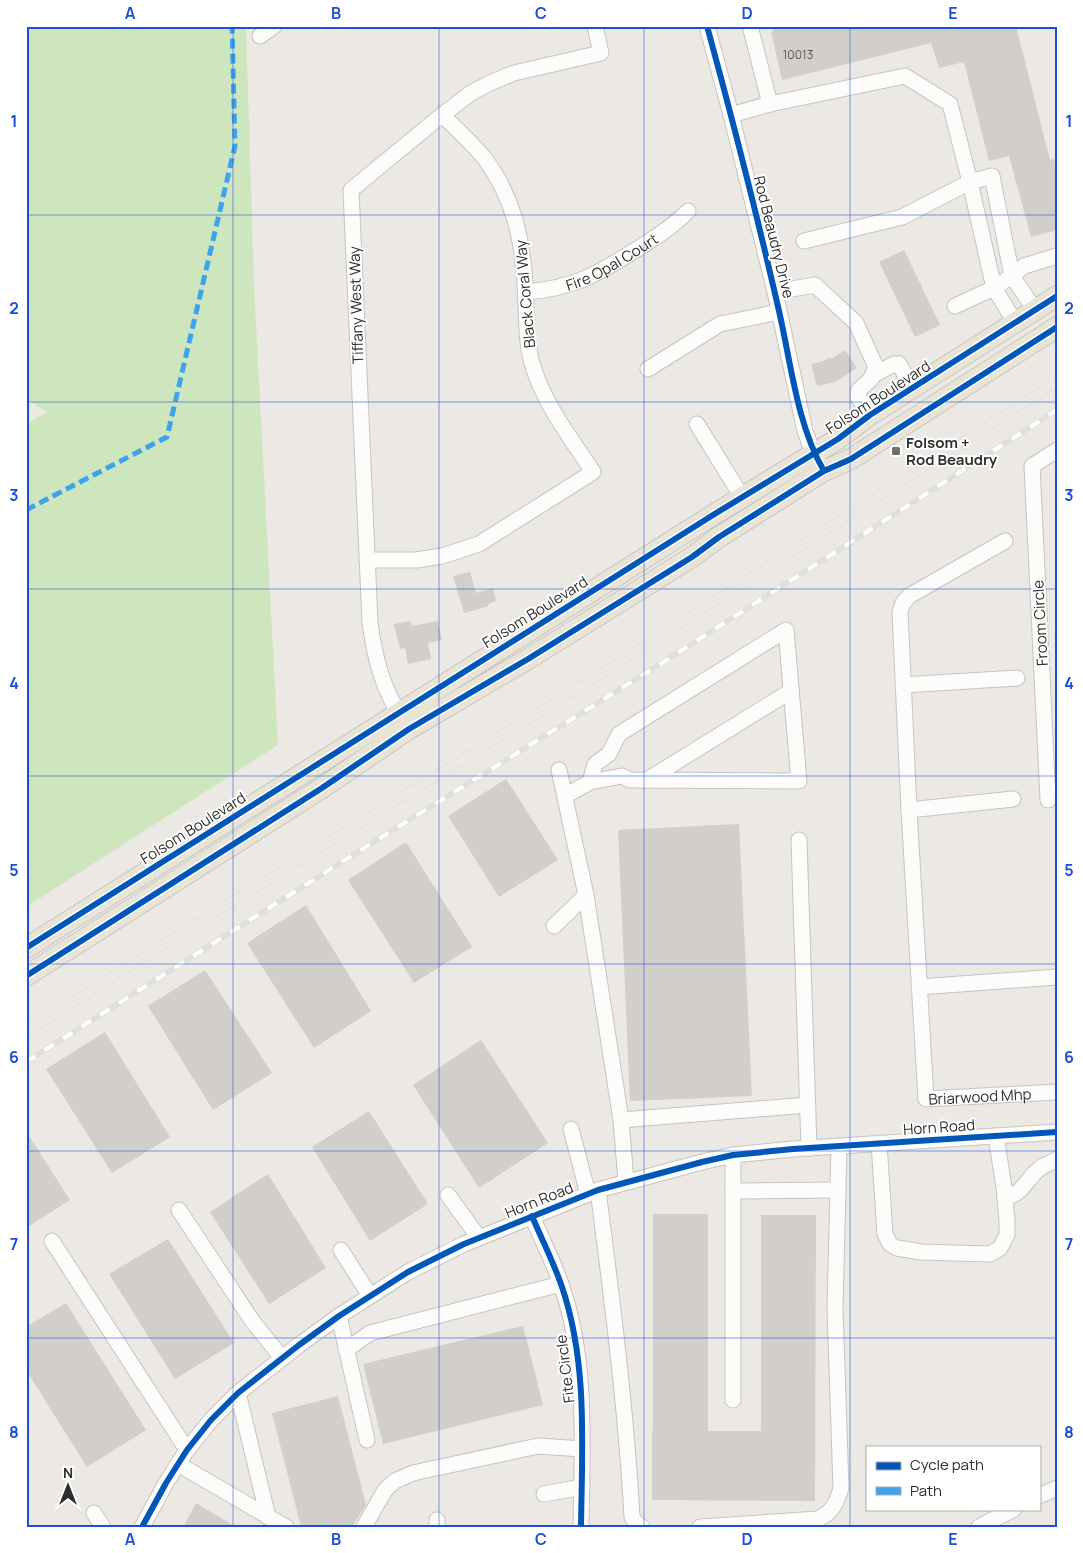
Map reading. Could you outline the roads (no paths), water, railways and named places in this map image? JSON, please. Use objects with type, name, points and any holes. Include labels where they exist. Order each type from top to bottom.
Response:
[{"type":"main road","name":"Folsom Boulevard","points":[[26,948],[404,721],[742,497],[838,439],[870,415],[1057,296]]},
{"type":"main road","name":"Folsom Boulevard","points":[[26,976],[322,788],[404,721],[544,649],[692,557],[719,537],[824,472],[850,459],[1057,327]]},
{"type":"street","points":[[260,36],[274,26]]},
{"type":"street","name":"Tiffany West Way","points":[[404,721],[390,700],[373,646],[370,623],[351,190],[471,93],[514,73],[601,53],[595,26]]},
{"type":"street","name":"Rod Beaudry Drive","points":[[707,26],[775,292],[806,431],[813,453],[824,472]]},
{"type":"street","points":[[750,26],[770,104]]},
{"type":"street","points":[[731,115],[770,104],[905,76],[950,104],[994,288],[1015,322]]},
{"type":"street","name":"Black Coral Way","points":[[367,560],[416,560],[448,555],[479,544],[593,472],[548,402],[532,362],[528,340],[523,253],[517,223],[506,194],[484,159],[471,143],[442,115]]},
{"type":"street","points":[[804,241],[902,217],[970,182],[992,176],[1012,276],[1035,310]]},
{"type":"street","name":"Fire Opal Court","points":[[526,292],[548,290],[569,285],[599,273],[671,227],[688,211]]},
{"type":"street","points":[[954,306],[994,288],[1024,266],[1057,256]]},
{"type":"street","points":[[775,292],[815,285],[856,323],[876,367],[872,376]]},
{"type":"street","points":[[648,370],[720,324],[779,312]]},
{"type":"street","points":[[870,415],[858,397],[859,390],[872,376],[894,364],[899,364],[913,388]]},
{"type":"street","points":[[697,424],[742,497]]},
{"type":"street","name":"Froom Circle","points":[[1054,454],[1032,466],[1048,800],[1057,794]]},
{"type":"street","name":"Briarwood Mhp","points":[[1006,541],[909,596],[903,603],[900,612],[909,810],[926,1099],[1057,1092]]},
{"type":"street","points":[[590,782],[595,764],[609,754],[620,734],[786,630],[799,781],[630,780],[622,776],[609,754]]},
{"type":"street","points":[[903,685],[1017,678]]},
{"type":"street","points":[[647,780],[791,691]]},
{"type":"street","points":[[559,770],[586,895],[621,1120],[626,1182]]},
{"type":"street","points":[[565,796],[590,782],[622,776]]},
{"type":"street","points":[[909,810],[1013,799]]},
{"type":"street","points":[[799,840],[809,1148]]},
{"type":"street","points":[[554,926],[586,895]]},
{"type":"street","points":[[919,986],[1057,977]]},
{"type":"street","points":[[621,1120],[808,1105]]},
{"type":"street","points":[[572,1129],[593,1192],[614,1321],[630,1473],[632,1517],[642,1527]]},
{"type":"street","name":"Horn Road","points":[[142,1527],[187,1450],[211,1420],[238,1393],[339,1316],[408,1272],[478,1238],[593,1192],[733,1155],[879,1143],[1057,1132]]},
{"type":"street","points":[[879,1143],[885,1234],[890,1244],[897,1248],[921,1252],[990,1254],[1000,1248],[1007,1235],[1005,1197],[996,1136]]},
{"type":"street","points":[[700,1527],[818,1519],[832,1509],[838,1498],[841,1488],[835,1308],[839,1146]]},
{"type":"street","points":[[733,1155],[733,1400]]},
{"type":"street","points":[[1005,1197],[1018,1194],[1038,1170],[1057,1159]]},
{"type":"street","points":[[733,1191],[838,1190]]},
{"type":"street","points":[[448,1195],[478,1238]]},
{"type":"street","points":[[179,1210],[253,1322],[282,1358]]},
{"type":"street","name":"Fite Circle","points":[[532,1216],[561,1284],[572,1326],[578,1361],[582,1449],[581,1527]]},
{"type":"street","points":[[52,1241],[187,1450]]},
{"type":"street","points":[[341,1250],[370,1296]]},
{"type":"street","points":[[346,1350],[370,1333],[561,1284]]},
{"type":"street","points":[[339,1316],[367,1440]]},
{"type":"street","points":[[238,1393],[268,1517]]},
{"type":"street","points":[[364,1527],[385,1490],[395,1480],[413,1473],[538,1446],[582,1449]]},
{"type":"street","points":[[178,1464],[286,1527]]},
{"type":"street","points":[[544,1494],[582,1487]]},
{"type":"street","points":[[1040,1496],[1057,1488]]},
{"type":"street","points":[[979,1527],[1012,1510]]},
{"type":"street","points":[[94,1513],[103,1527]]},
{"type":"tram line","points":[[26,1026],[592,674],[1057,376]]},
{"type":"tram line","points":[[26,1038],[189,934],[597,682],[1057,387]]},
{"type":"railway","points":[[26,1062],[340,863],[662,663],[1057,410]]},
{"type":"place","name":"Folsom + Rod Beaudry","points":[[896,451]]}]
